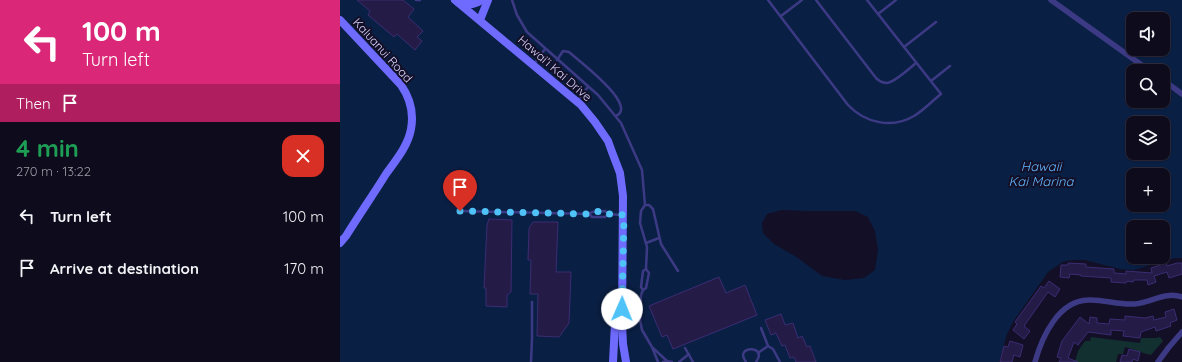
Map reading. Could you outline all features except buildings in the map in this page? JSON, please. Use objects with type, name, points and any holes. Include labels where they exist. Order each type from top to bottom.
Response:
[{"type":"main road","points":[[456,1],[472,5],[482,0]]},
{"type":"main road","points":[[480,20],[488,0]]},
{"type":"main road","name":"Hawai’i Kai Drive","points":[[456,1],[577,101],[602,132],[612,152],[622,184],[624,215],[623,344],[626,362]]},
{"type":"main road","name":"Kaluanui Road","points":[[340,20],[401,85],[410,103],[412,117],[411,130],[403,149],[340,243]]},
{"type":"main road","points":[[613,362],[615,323],[623,290]]},
{"type":"street","points":[[1051,0],[1140,64]]},
{"type":"street","points":[[1170,85],[1182,94]]},
{"type":"street","points":[[1035,362],[1042,343],[1050,328],[1062,312],[1071,304],[1082,300],[1135,304],[1165,296],[1175,295],[1182,297]]},
{"type":"street","points":[[1158,362],[1182,332]]},
{"type":"lane","points":[[512,0],[516,15],[526,32],[598,95],[621,123],[631,145],[642,170],[645,205],[641,211],[640,223],[647,248],[646,269],[644,271],[641,284],[643,290]]},
{"type":"lane","points":[[768,0],[848,105],[865,118],[877,122],[890,123],[902,121],[914,116],[941,94],[867,0]]},
{"type":"lane","points":[[781,16],[802,0]]},
{"type":"lane","points":[[816,0],[879,81],[887,83],[890,82],[916,63]]},
{"type":"lane","points":[[878,14],[896,0]]},
{"type":"lane","points":[[904,47],[936,22]]},
{"type":"lane","points":[[533,65],[545,49]]},
{"type":"lane","points":[[557,60],[563,51],[569,52],[598,76],[619,100],[622,109],[620,114],[616,116]]},
{"type":"lane","points":[[931,81],[950,66]]},
{"type":"lane","points":[[577,101],[588,86]]},
{"type":"lane","points":[[645,205],[649,205],[653,209],[661,244],[678,271]]},
{"type":"lane","points":[[460,211],[589,214],[592,212],[605,211],[609,214],[624,215]]},
{"type":"lane","points":[[589,214],[592,217],[605,217],[609,214]]},
{"type":"lane","points":[[646,243],[659,238]]},
{"type":"lane","points":[[646,269],[649,273],[648,282],[641,295],[640,320],[642,330],[652,347],[658,362]]},
{"type":"lane","points":[[531,362],[532,302]]},
{"type":"lane","points":[[761,328],[768,346],[773,349],[780,362]]},
{"type":"lane","points":[[757,361],[758,353],[768,346]]},
{"type":"lane","points":[[652,347],[667,361]]},
{"type":"lane","points":[[685,348],[693,362]]},
{"type":"lane","points":[[746,362],[744,358],[746,351],[753,348],[758,353]]},
{"type":"lane","points":[[679,362],[689,354]]},
{"type":"lane","points":[[663,362],[672,362]]},
{"type":"green space","points":[[1091,337],[1140,343],[1141,338],[1160,337],[1163,341],[1151,355],[1125,347],[1123,354],[1118,354],[1116,362],[1075,362],[1078,351],[1085,341],[1090,341]]},
{"type":"water","name":"Hawaii Kai Marina","points":[[340,0],[1182,0],[1182,258],[1170,259],[1170,220],[1126,220],[1126,264],[1154,264],[1134,270],[1120,269],[1085,260],[1066,261],[1061,263],[1048,272],[1013,322],[1007,334],[999,362],[340,362]],"holes":[[[782,210],[855,211],[868,217],[875,231],[878,250],[875,270],[864,278],[845,280],[822,276],[798,258],[774,244],[763,233],[762,223],[767,214]]]},
{"type":"route","points":[[460,211],[589,214],[592,212],[605,211],[609,214],[624,215],[622,309]]}]
